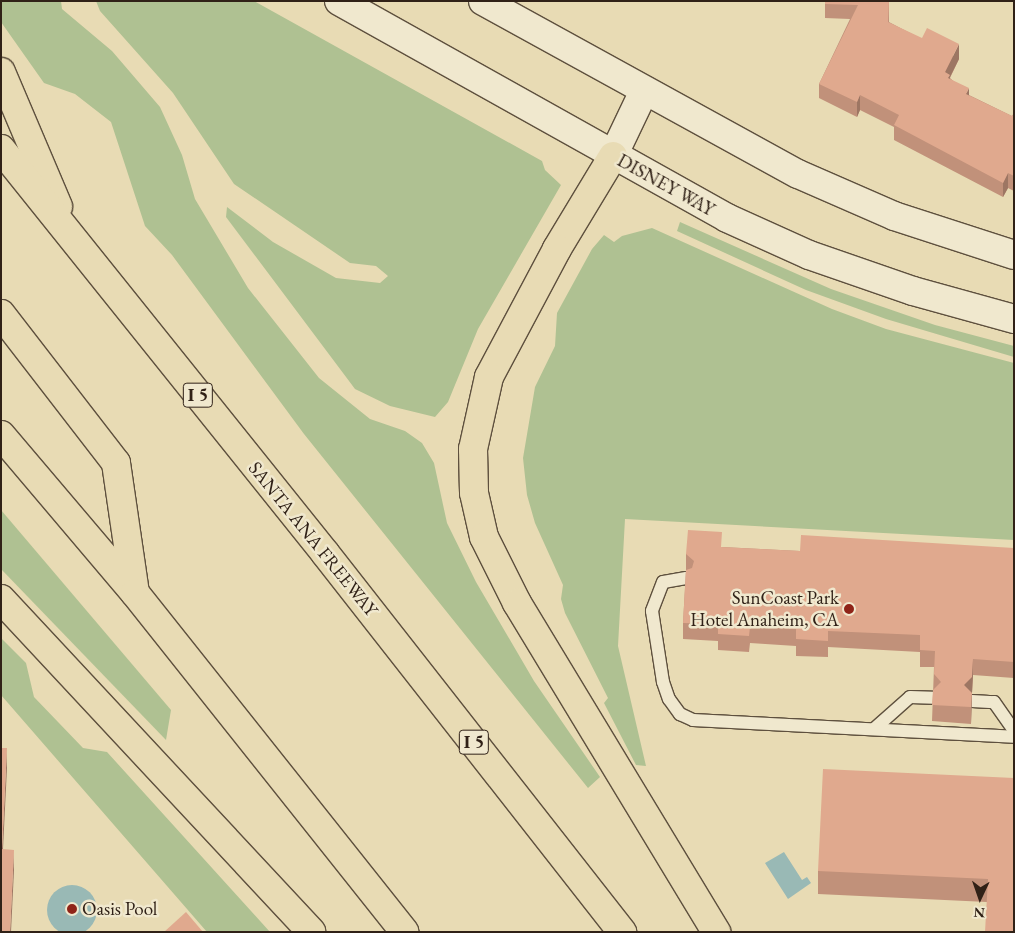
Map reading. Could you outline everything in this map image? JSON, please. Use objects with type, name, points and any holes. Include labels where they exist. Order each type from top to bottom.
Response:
[{"type":"highway","points":[[3,74],[72,238]]},
{"type":"highway","name":"SANTA ANA FREEWAY","points":[[1,150],[325,553],[622,932]]},
{"type":"highway","points":[[613,156],[557,249],[489,377],[473,449],[474,493],[484,537],[517,603],[716,932]]},
{"type":"highway","points":[[1,314],[116,463],[135,593]]},
{"type":"highway","points":[[1,435],[135,593],[405,932]]},
{"type":"highway","points":[[1,599],[38,636],[311,932]]},
{"type":"highway","points":[[1,626],[38,636]]},
{"type":"main road","name":"DISNEY WAY","points":[[339,1],[726,218],[809,255],[913,292],[1014,319]]},
{"type":"main road","points":[[484,1],[644,91],[798,174],[852,199],[925,228],[1014,255]]},
{"type":"main road","points":[[613,156],[644,91]]},
{"type":"lane","points":[[686,578],[663,582],[652,611],[663,682],[669,700],[680,714],[693,720],[1014,737]]},
{"type":"lane","points":[[874,729],[910,697],[933,698]]},
{"type":"lane","points":[[972,701],[994,702],[1014,731]]},
{"type":"green space","points":[[1,1],[61,1],[62,9],[112,51],[160,107],[182,155],[195,199],[248,288],[319,378],[370,419],[405,431],[422,443],[434,463],[447,523],[476,582],[534,681],[600,777],[588,788],[304,434],[172,255],[145,226],[111,122],[75,94],[44,83],[1,22]]},
{"type":"green space","points":[[96,1],[254,1],[542,161],[545,170],[561,185],[478,329],[448,402],[435,417],[390,406],[355,389],[226,217],[227,207],[273,242],[336,278],[380,283],[388,276],[376,266],[350,263],[234,184],[173,93],[100,11]]},
{"type":"green space","points":[[680,222],[831,289],[935,325],[1014,346],[1014,357],[886,319],[806,290],[677,231]]},
{"type":"green space","points":[[652,228],[832,309],[886,329],[1014,363],[1014,540],[625,519],[618,646],[646,766],[636,765],[604,703],[608,698],[565,613],[561,599],[563,585],[535,523],[527,495],[523,458],[535,387],[555,346],[557,313],[592,249],[604,235],[614,242],[622,236]]},
{"type":"green space","points":[[1,510],[171,710],[166,740],[1,569]]},
{"type":"green space","points":[[1,638],[26,663],[34,697],[83,748],[107,752],[270,932],[207,932],[1,695]]},
{"type":"water","points":[[784,852],[802,880],[807,877],[811,883],[788,899],[765,863]]},
{"type":"water","name":"Oasis Pool","points":[[72,885],[86,889],[93,896],[97,910],[93,924],[86,931],[72,935],[58,931],[51,924],[47,910],[51,896],[58,889]]},
{"type":"building","points":[[825,1],[889,1],[888,22],[922,38],[927,28],[959,44],[945,72],[950,75],[948,78],[969,88],[966,94],[1012,116],[1014,113],[1014,176],[1008,173],[1003,183],[894,125],[899,115],[860,95],[857,102],[819,84],[858,5],[825,4]]},
{"type":"building","name":"SunCoast Park Hotel Anaheim, CA","points":[[688,530],[722,532],[721,547],[800,551],[801,535],[1014,548],[1014,662],[973,659],[972,677],[964,685],[972,693],[971,707],[932,705],[933,690],[941,682],[934,674],[935,651],[920,650],[920,635],[828,631],[828,641],[796,639],[796,629],[750,627],[749,636],[718,634],[718,624],[683,623],[686,570],[692,568],[694,561],[686,554]]},
{"type":"building","points":[[1,748],[7,748],[2,849],[14,850],[10,932],[1,932]]},
{"type":"building","points":[[823,769],[1014,778],[1014,932],[985,932],[988,879],[818,871]]},
{"type":"building","points":[[186,912],[203,932],[164,932]]},
{"type":"place","name":"SunCoast Park Hotel Anaheim, CA","points":[[849,609]]},
{"type":"place","name":"Oasis Pool","points":[[72,909]]}]
